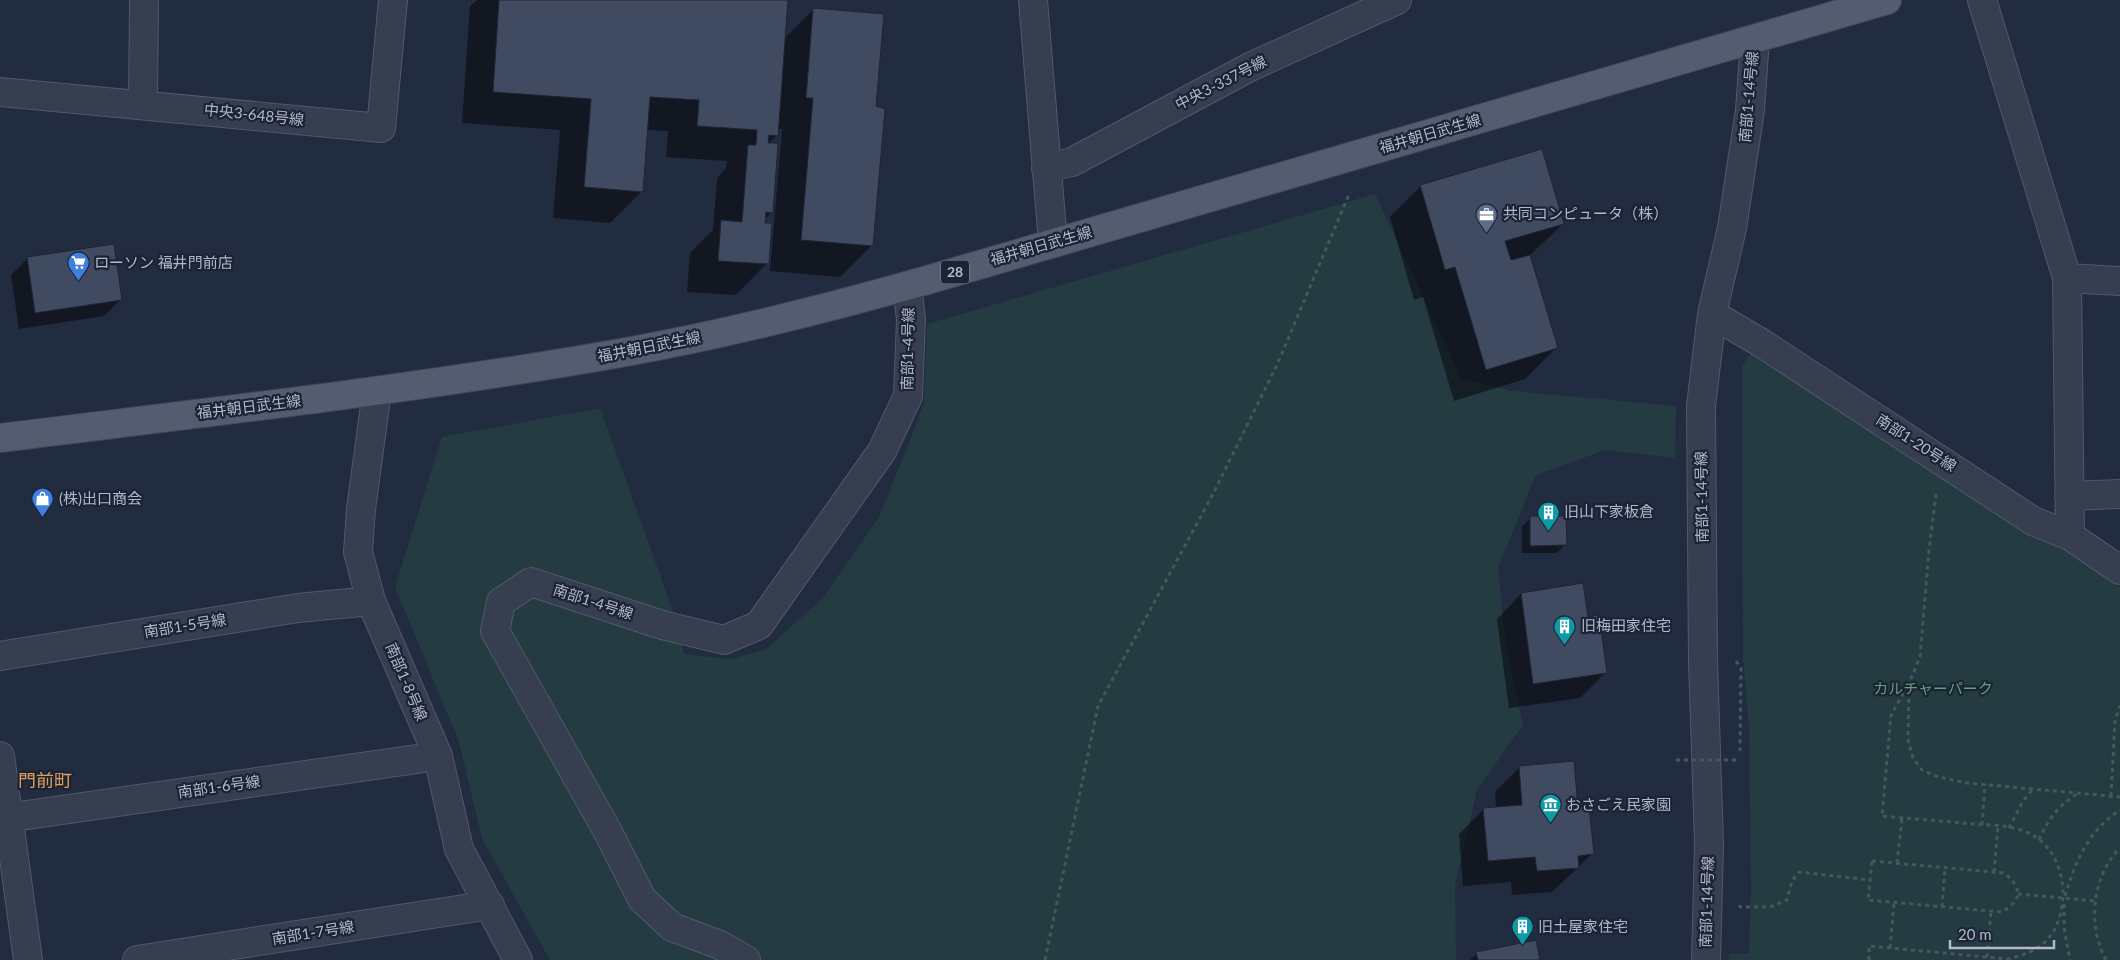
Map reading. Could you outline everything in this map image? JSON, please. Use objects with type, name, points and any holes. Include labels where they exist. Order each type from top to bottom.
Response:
[{"type":"main road","name":"福井朝日武生線","points":[[0,438],[377,391],[505,372],[628,352],[767,323],[907,286],[1887,0]]},
{"type":"street","points":[[143,105],[144,0]]},
{"type":"street","name":"中央3-648号線","points":[[0,92],[381,128],[393,0]]},
{"type":"street","points":[[1033,0],[1053,243]]},
{"type":"street","name":"中央3-337号線","points":[[1046,168],[1072,162],[1250,67],[1397,0]]},
{"type":"street","points":[[1982,0],[2067,278],[2070,536]]},
{"type":"street","name":"南部1-14号線","points":[[1706,960],[1709,844],[1703,661],[1701,406],[1712,314],[1732,228],[1750,110],[1755,39]]},
{"type":"street","points":[[2067,278],[2120,281]]},
{"type":"street","name":"南部1-4号線","points":[[746,960],[720,945],[672,927],[642,899],[608,832],[495,631],[501,602],[531,582],[662,625],[724,640],[759,625],[882,451],[908,396],[911,318],[907,286]]},
{"type":"street","name":"南部1-20号線","points":[[1712,314],[1763,344],[2033,521],[2070,536],[2120,570]]},
{"type":"street","name":"南部1-8号線","points":[[377,391],[361,509],[358,552],[371,601],[438,756],[459,849],[518,960]]},
{"type":"street","points":[[2069,496],[2120,494]]},
{"type":"street","name":"南部1-5号線","points":[[0,656],[298,608],[371,601]]},
{"type":"street","points":[[0,756],[4,818],[28,960]]},
{"type":"street","name":"南部1-6号線","points":[[4,818],[438,756]]},
{"type":"street","name":"南部1-7号線","points":[[137,960],[490,906]]},
{"type":"path","points":[[1045,960],[1098,706],[1214,492],[1277,365],[1350,192]]},
{"type":"path","points":[[1941,459],[1929,550],[1920,657],[1892,715],[1882,816],[1998,826],[2026,832],[2040,840],[2060,868],[2064,884],[2064,928],[2070,960]]},
{"type":"path","points":[[1909,682],[1908,740],[1913,758],[1922,770],[1938,777],[1985,784],[2120,797]]},
{"type":"path","points":[[2111,796],[2115,721],[2120,706]]},
{"type":"path","points":[[1676,760],[1740,760]]},
{"type":"path","points":[[1982,825],[1985,784]]},
{"type":"path","points":[[2009,828],[2019,807],[2034,788]]},
{"type":"path","points":[[2040,840],[2052,814],[2064,802],[2078,793]]},
{"type":"path","points":[[1869,960],[1869,946],[1996,959],[2007,959],[2028,954],[2040,947],[2056,927],[2073,869],[2084,847],[2097,830],[2120,810]]},
{"type":"path","points":[[1898,863],[1902,818]]},
{"type":"path","points":[[1994,872],[1998,826]]},
{"type":"path","points":[[2106,960],[2100,949],[2094,916],[2099,884],[2114,854],[2120,848]]},
{"type":"path","points":[[1872,861],[1898,863],[2004,873],[2014,880],[2018,894],[2012,907],[2001,912],[1868,900],[1872,861]]},
{"type":"path","points":[[1942,907],[1946,868]]},
{"type":"path","points":[[1740,907],[1770,907],[1787,900],[1792,881],[1799,872],[1870,880]]},
{"type":"path","points":[[2018,894],[2096,902]]},
{"type":"path","points":[[1890,948],[1894,903]]},
{"type":"path","points":[[1987,957],[1991,911]]},
{"type":"path","points":[[2028,954],[2029,960]]},
{"type":"green space","points":[[1375,194],[1462,379],[1513,391],[1676,406],[1675,458],[1605,450],[1536,475],[1498,568],[1506,645],[1523,725],[1477,790],[1455,885],[1456,960],[550,960],[482,839],[459,742],[395,587],[442,437],[600,408],[673,611],[684,654],[730,659],[765,650],[822,599],[879,517],[924,402],[927,324]]},
{"type":"green space","name":"カルチャーパーク","points":[[1754,349],[2120,587],[2120,960],[1728,960],[1729,954],[1749,953],[1751,888],[1749,726],[1743,658],[1742,366]]},
{"type":"building","points":[[499,0],[788,0],[778,136],[769,135],[768,143],[778,143],[773,213],[766,212],[765,223],[772,223],[769,264],[718,261],[721,220],[742,222],[748,145],[756,145],[757,130],[697,126],[699,100],[650,97],[643,192],[584,187],[591,99],[493,92]]},
{"type":"building","points":[[813,8],[884,14],[876,106],[885,109],[873,246],[801,240],[813,98],[806,98]]},
{"type":"building","points":[[1542,149],[1564,224],[1505,241],[1511,260],[1530,255],[1558,348],[1486,370],[1455,267],[1445,270],[1420,185]]},
{"type":"building","points":[[114,244],[122,300],[35,313],[27,257]]},
{"type":"building","name":"旧山下家板倉","points":[[1530,516],[1566,516],[1567,545],[1530,546]]},
{"type":"building","name":"旧梅田家住宅","points":[[1583,583],[1588,617],[1599,615],[1607,673],[1533,684],[1521,593]]},
{"type":"building","points":[[1574,761],[1578,807],[1589,806],[1594,854],[1578,856],[1579,868],[1537,871],[1535,857],[1488,861],[1483,808],[1522,805],[1519,766]]},
{"type":"building","name":"旧土屋家住宅","points":[[1536,940],[1540,960],[1478,960],[1476,952]]},
{"type":"place","name":"共同コンピュータ（株）","points":[[1487,233]]},
{"type":"place","name":"ローソン 福井門前店","points":[[78,282]]},
{"type":"place","name":"(株)出口商会","points":[[43,518]]},
{"type":"place","name":"旧山下家板倉","points":[[1548,531]]},
{"type":"place","name":"旧梅田家住宅","points":[[1565,645]]},
{"type":"place","name":"おさごえ民家園","points":[[1550,824]]},
{"type":"place","name":"旧土屋家住宅","points":[[1522,946]]},
{"type":"district","name":"門前町","points":[[45,781]]}]
